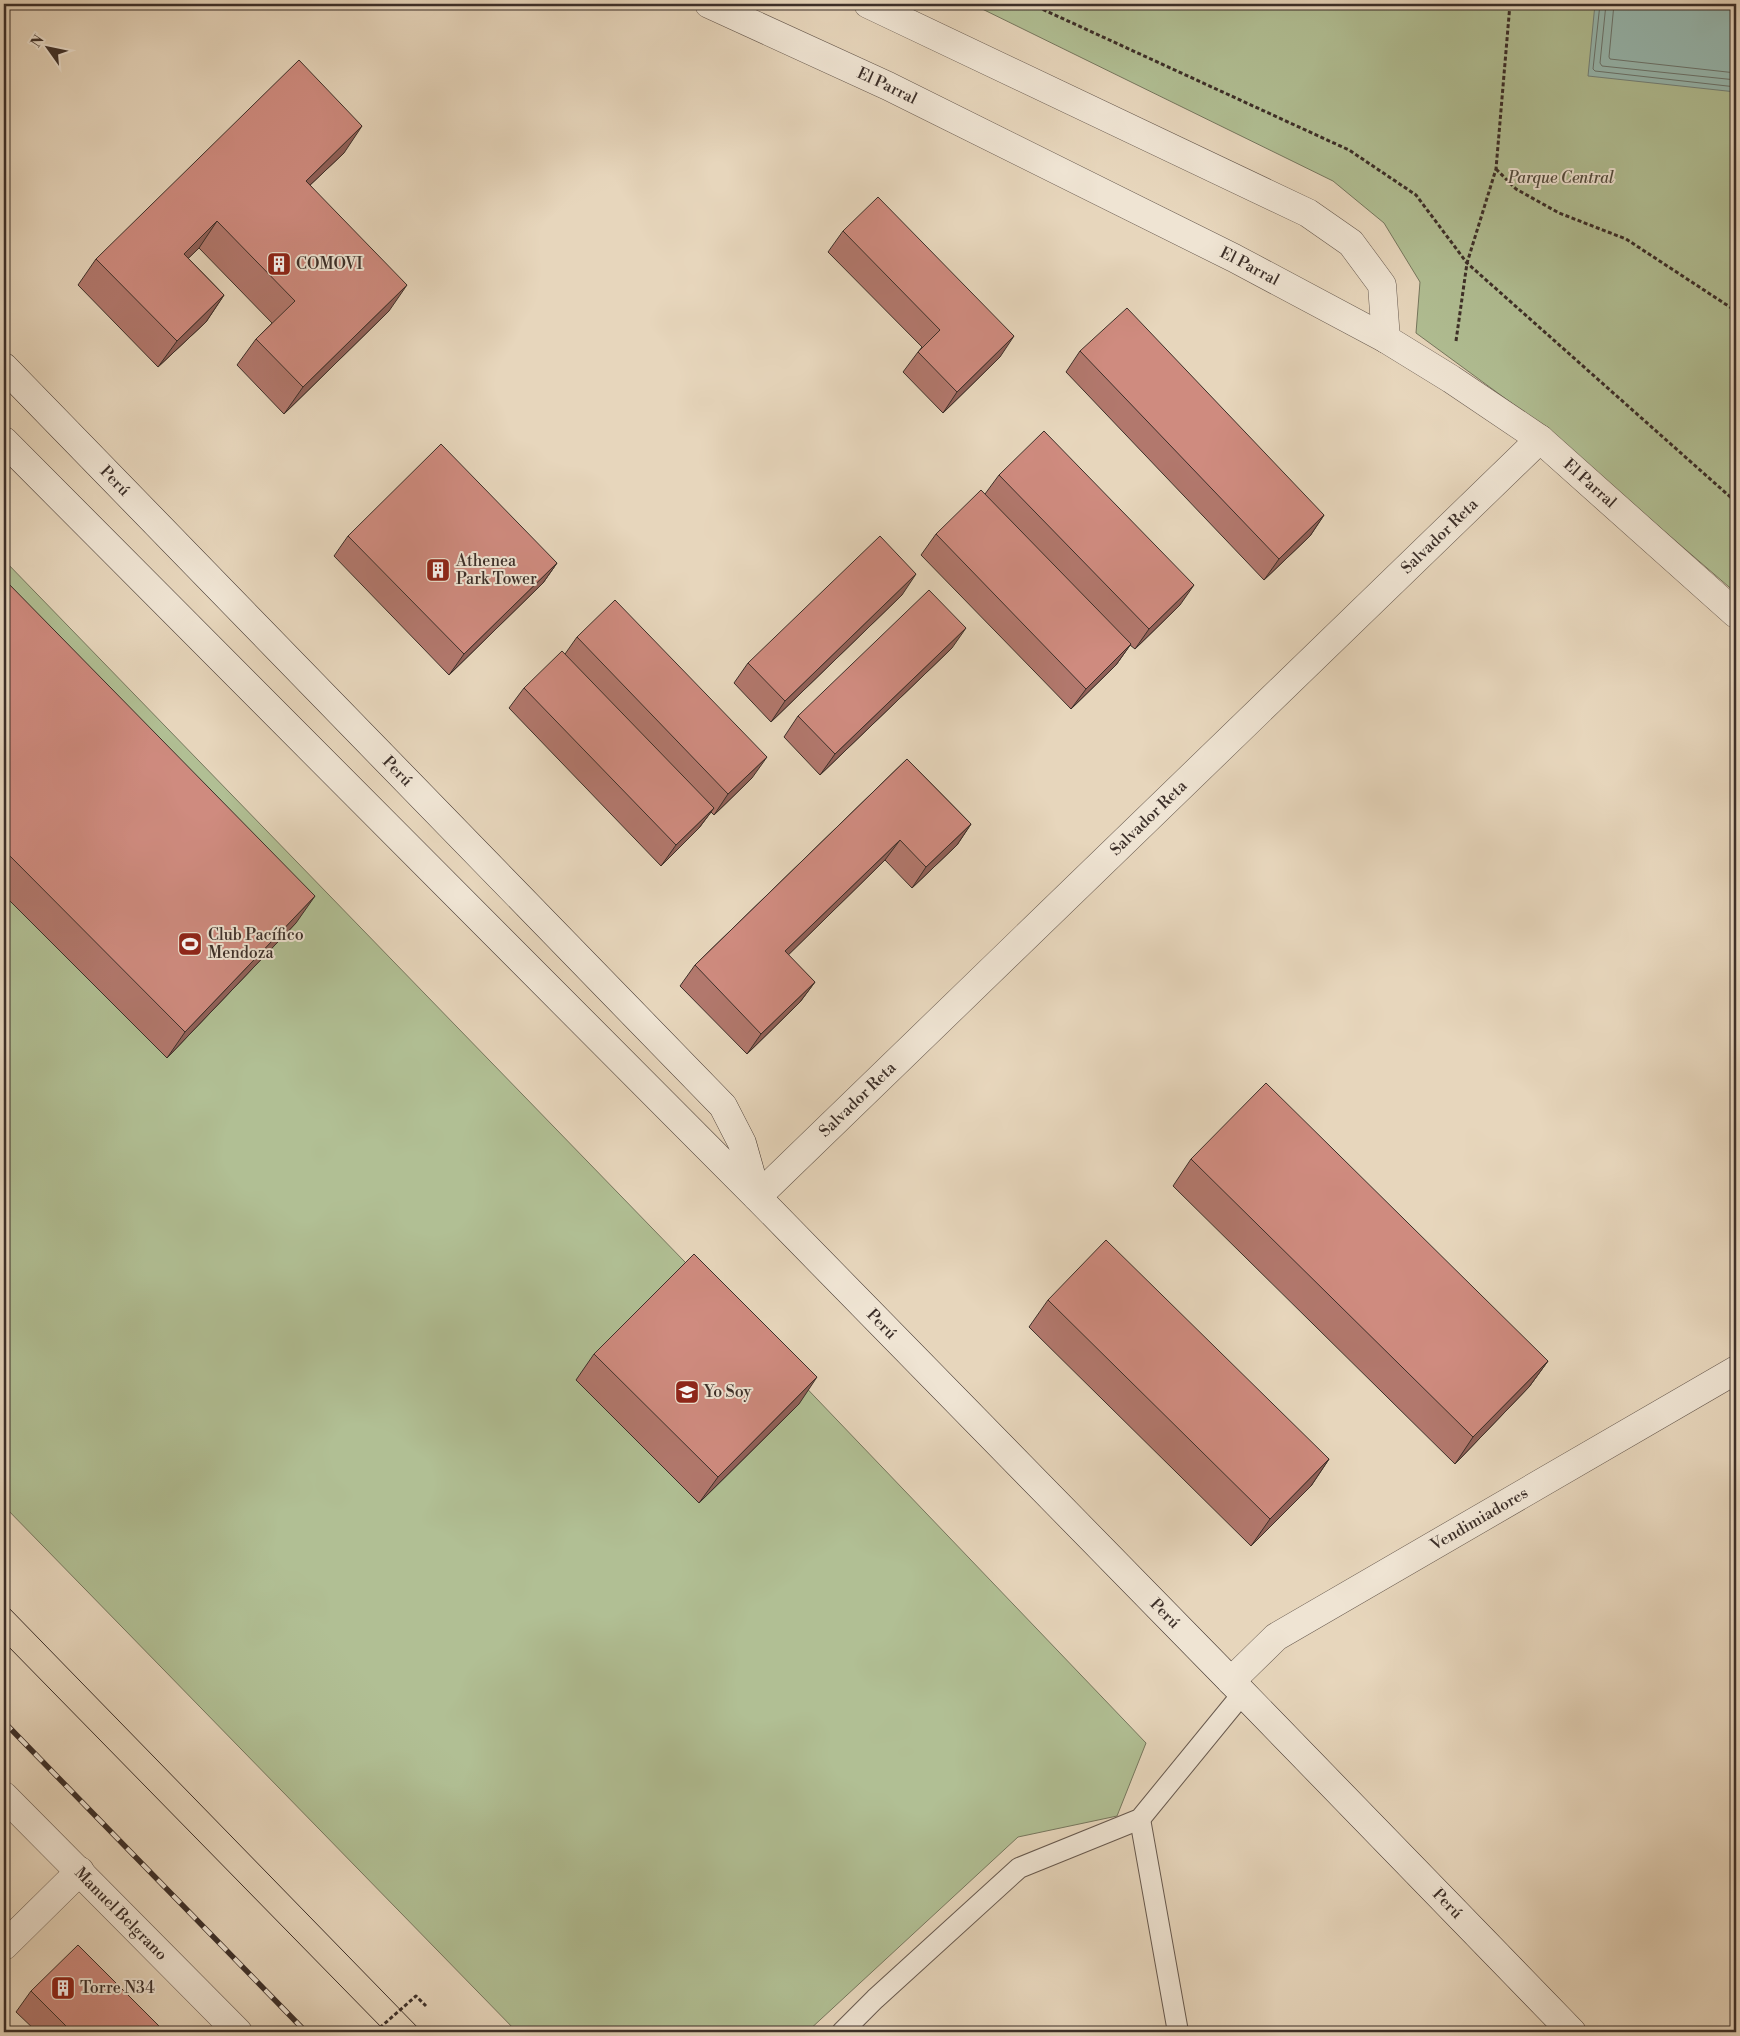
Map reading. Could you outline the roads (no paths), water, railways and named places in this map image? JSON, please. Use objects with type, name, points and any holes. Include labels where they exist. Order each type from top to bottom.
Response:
[{"type":"street","name":"El Parral","points":[[709,4],[888,86],[1234,258],[1386,339],[1450,379],[1540,440],[1736,614]]},
{"type":"street","points":[[868,4],[1308,213],[1351,243],[1382,285],[1386,339]]},
{"type":"street","name":"Perú","points":[[4,367],[723,1106],[742,1143],[757,1197]]},
{"type":"street","name":"Salvador Reta","points":[[757,1197],[1540,440]]},
{"type":"street","name":"Perú","points":[[4,441],[757,1197],[1238,1687],[1572,2032]]},
{"type":"street","name":"Vendimiadores","points":[[1238,1687],[1276,1637],[1736,1370]]},
{"type":"street","name":"Manuel Belgrano","points":[[4,1796],[238,2032]]},
{"type":"street","points":[[4,1946],[80,1871]]},
{"type":"lane","points":[[842,2032],[875,1999],[1020,1868],[1140,1819],[1238,1687]]},
{"type":"lane","points":[[1140,1819],[1178,2032]]},
{"type":"water","points":[[1595,4],[1736,4],[1736,92],[1588,76]]},
{"type":"tram line","points":[[4,1603],[422,2032]]},
{"type":"tram line","points":[[4,1642],[386,2032]]},
{"type":"railway","points":[[4,1722],[306,2032]]},
{"type":"place","name":"COMOVI","points":[[279,264]]},
{"type":"place","name":"Athenea Park Tower","points":[[438,570]]},
{"type":"place","name":"Club Pacífico Mendoza","points":[[190,944]]},
{"type":"place","name":"Yo Soy","points":[[687,1392]]},
{"type":"place","name":"Torre N34","points":[[63,1988]]},
{"type":"park label","name":"Parque Central","points":[[1561,178]]}]
